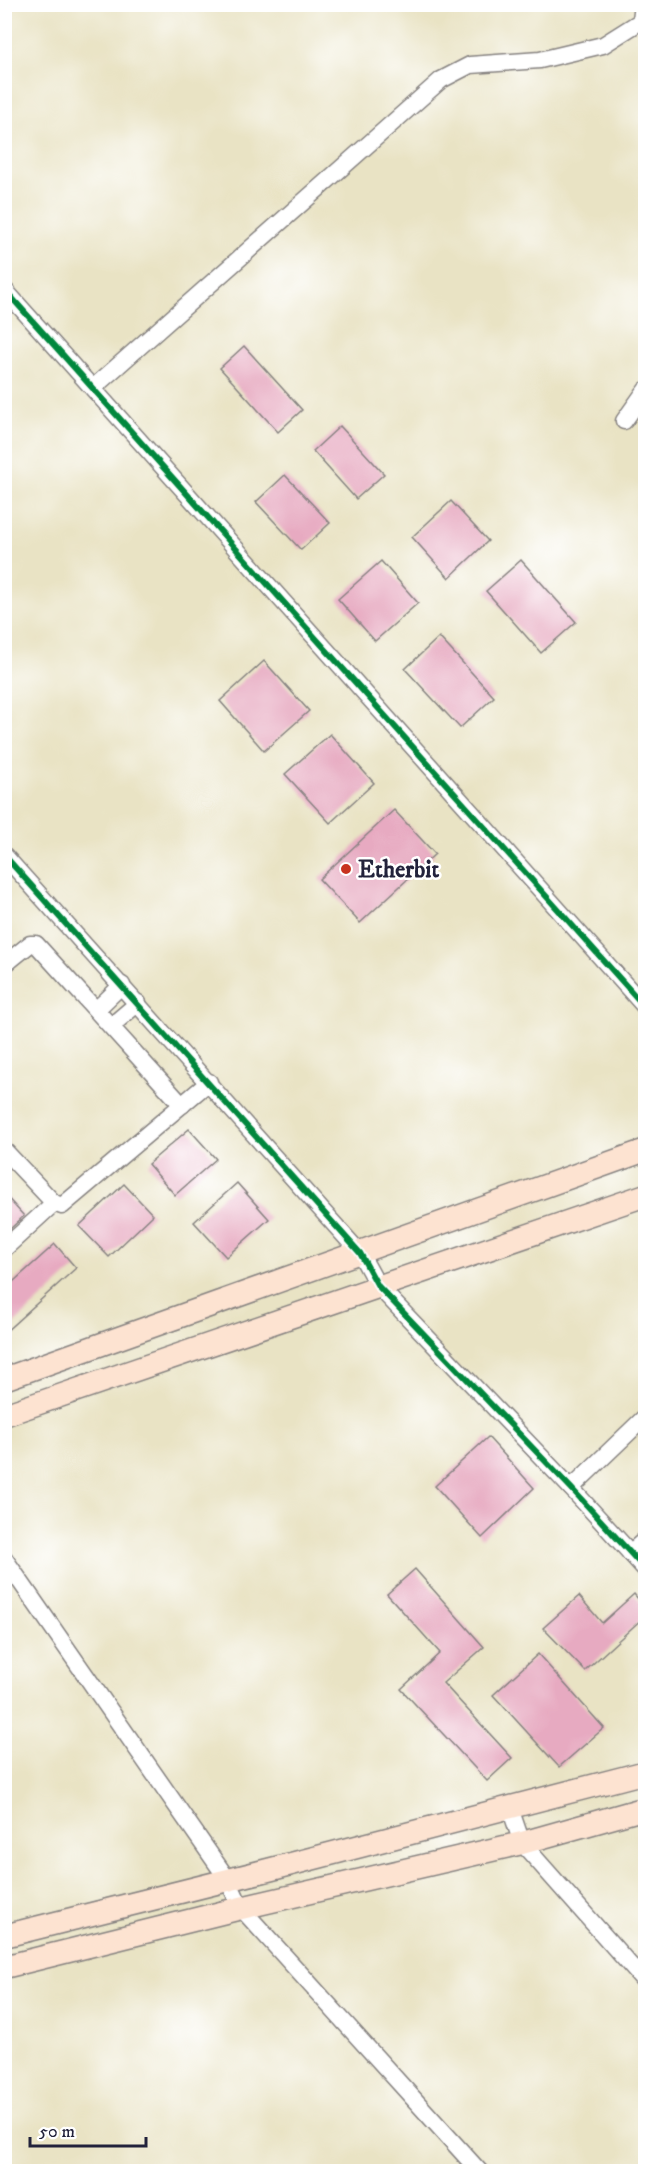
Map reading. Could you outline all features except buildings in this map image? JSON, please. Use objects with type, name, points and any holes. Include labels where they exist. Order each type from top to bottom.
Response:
[{"type":"street","points":[[94,387],[441,80],[470,65],[540,60],[603,45],[643,16]]},
{"type":"street","points":[[4,289],[94,387],[645,1008]]},
{"type":"street","points":[[624,421],[645,390]]},
{"type":"street","points":[[4,855],[138,1002],[360,1253],[378,1286],[571,1488],[645,1570]]},
{"type":"street","points":[[4,965],[34,943],[182,1105]]},
{"type":"street","points":[[96,1010],[122,985]]},
{"type":"street","points":[[111,1026],[138,1002]]},
{"type":"street","points":[[4,1150],[54,1203],[62,1206],[209,1082]]},
{"type":"street","points":[[4,1379],[645,1150]]},
{"type":"street","points":[[4,1416],[645,1195]]},
{"type":"street","points":[[4,1249],[54,1203]]},
{"type":"street","points":[[571,1488],[645,1416]]},
{"type":"street","points":[[630,1553],[645,1539]]},
{"type":"street","points":[[4,1558],[228,1880],[241,1908],[480,2172]]},
{"type":"street","points":[[4,1936],[645,1772]]},
{"type":"street","points":[[510,1808],[522,1843],[645,1983]]},
{"type":"street","points":[[4,1967],[241,1908],[522,1843],[645,1808]]},
{"type":"cycle path","points":[[4,289],[646,1008]]},
{"type":"cycle path","points":[[4,855],[360,1253],[378,1286],[646,1570]]},
{"type":"place","name":"Etherbit","points":[[346,869]]}]
